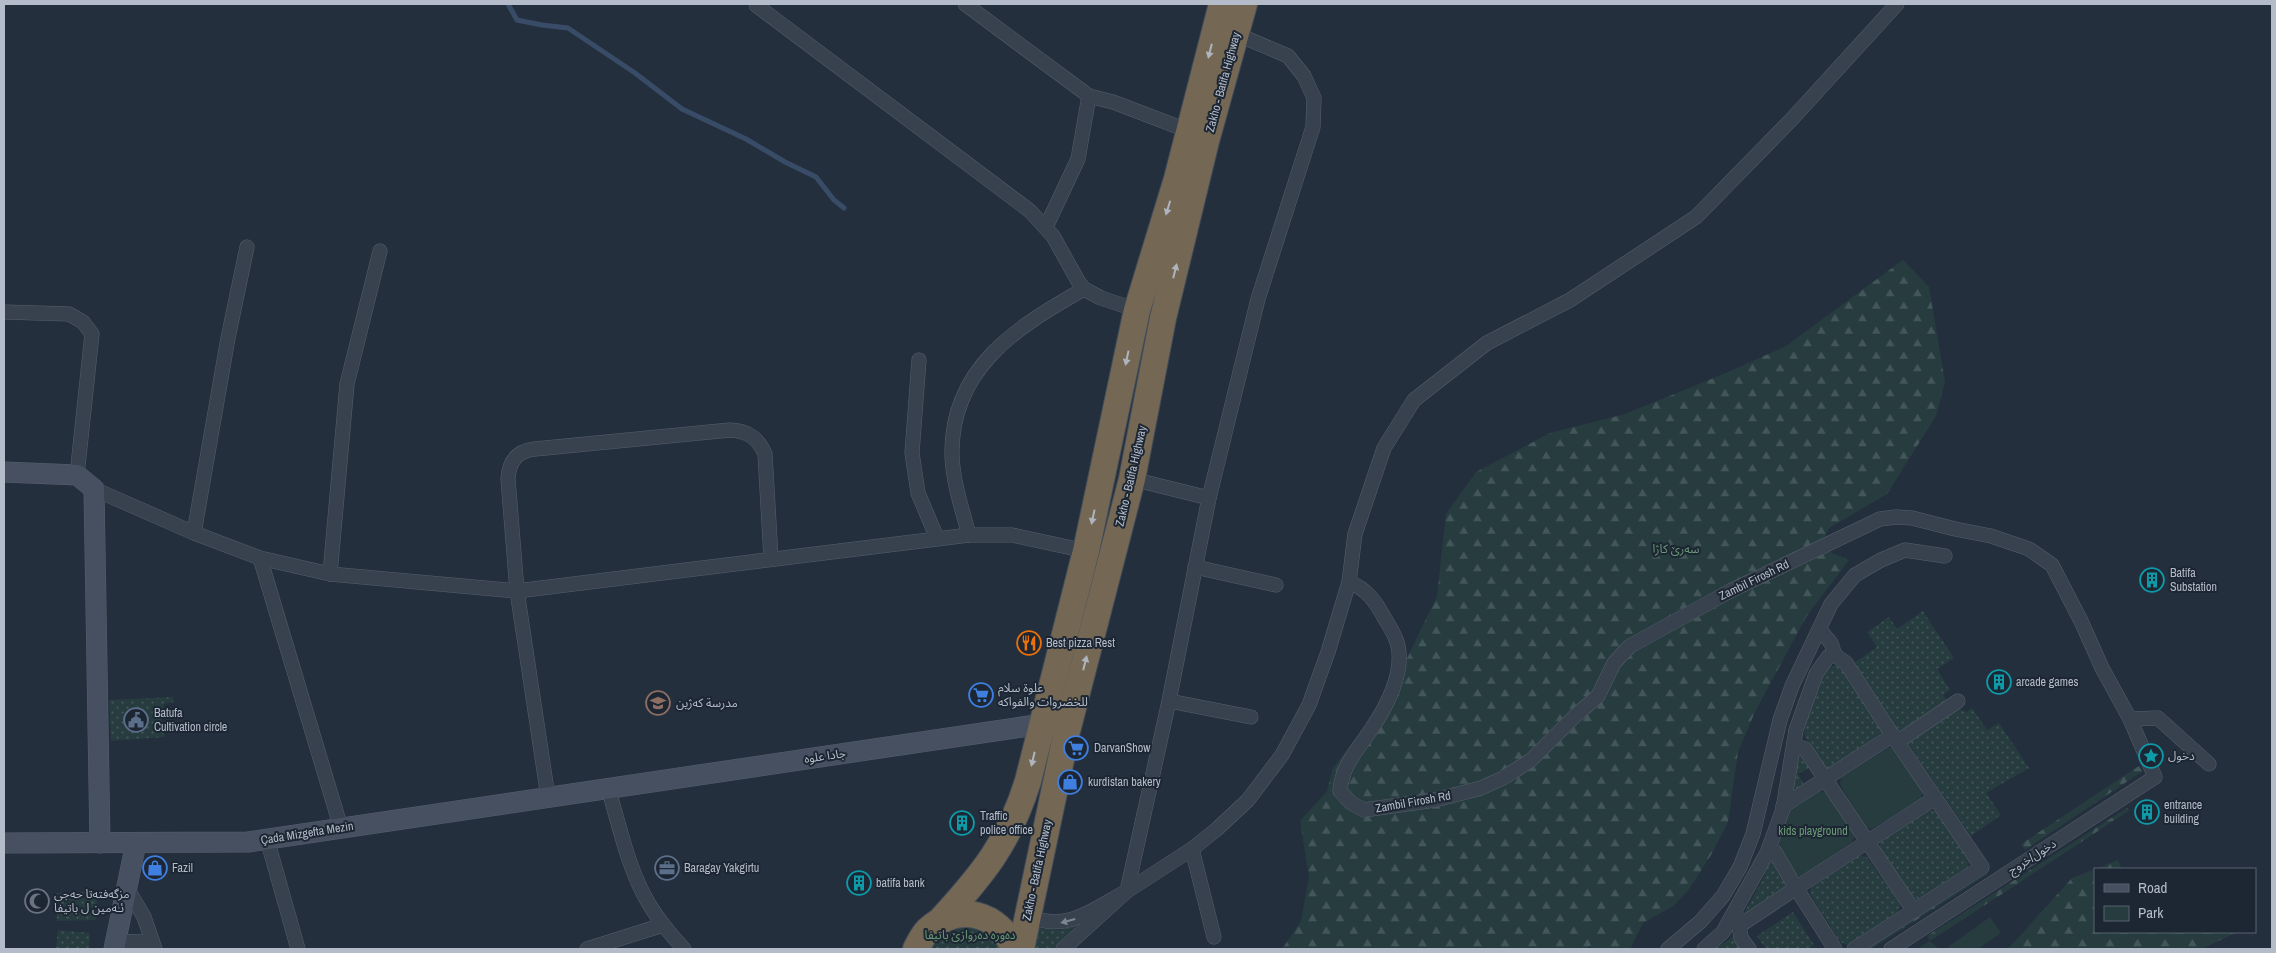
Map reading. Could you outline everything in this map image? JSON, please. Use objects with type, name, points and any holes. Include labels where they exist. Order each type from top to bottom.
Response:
[{"type":"highway","points":[[927,934],[990,864],[1006,838],[1019,811],[1086,551],[1137,310],[1189,131],[1222,4]]},
{"type":"highway","name":"Zakho - Batifa Highway","points":[[1021,949],[1068,731],[1132,479],[1163,318],[1206,141],[1244,4]]},
{"type":"highway","points":[[898,949],[927,934],[954,916],[969,914],[984,917],[998,925],[1008,936],[1015,949]]},
{"type":"street","points":[[965,4],[985,10],[1089,96],[1113,102],[1189,131]]},
{"type":"street","points":[[1028,915],[1039,921],[1063,923],[1074,919],[1127,891],[1192,849],[1248,800],[1282,755],[1309,705],[1328,652],[1349,582],[1355,534],[1384,448],[1414,400],[1488,343],[1570,300],[1696,217],[1791,120],[1897,4]]},
{"type":"street","points":[[756,5],[1030,211],[1046,227],[1084,289],[1101,298],[1137,310]]},
{"type":"street","points":[[1063,949],[1078,942],[1127,891],[1169,701],[1209,498],[1258,299],[1313,128],[1314,98],[1304,76],[1288,56],[1236,34]]},
{"type":"street","points":[[1046,227],[1078,159],[1089,96]]},
{"type":"street","points":[[194,533],[228,338],[247,247]]},
{"type":"street","points":[[330,574],[347,384],[380,251]]},
{"type":"street","points":[[969,535],[952,456],[955,421],[967,388],[986,358],[1011,334],[1040,314],[1084,289]]},
{"type":"street","points":[[4,312],[69,314],[83,322],[92,334],[77,475]]},
{"type":"street","points":[[920,360],[912,453],[918,493],[937,538]]},
{"type":"street","points":[[548,797],[517,591],[508,470],[518,454],[526,450],[730,430],[747,433],[760,444],[765,454],[771,558]]},
{"type":"street","points":[[4,472],[77,475],[94,490],[194,533],[260,558],[330,574],[517,591],[771,558],[969,535],[1012,535],[1086,551]]},
{"type":"street","points":[[1132,479],[1209,498]]},
{"type":"street","points":[[94,490],[100,843]]},
{"type":"street","name":"Zambil Firosh Rd","points":[[1349,582],[1359,586],[1368,593],[1394,634],[1399,653],[1399,666],[1390,694],[1373,728],[1355,751],[1341,777],[1340,791],[1351,803],[1364,810],[1435,800],[1480,788],[1503,778],[1531,760],[1598,696],[1614,664],[1630,646],[1732,590],[1858,528],[1880,519],[1896,517],[1912,518],[1991,536],[2029,549],[2052,565],[2081,621],[2102,668],[2130,719],[2146,757]]},
{"type":"street","points":[[1668,949],[1700,922],[1723,896],[1740,867],[1753,834],[1780,720],[1792,686],[1831,604],[1855,575],[1881,560],[1905,550],[1945,556]]},
{"type":"street","points":[[260,558],[341,828]]},
{"type":"street","points":[[1195,567],[1276,585]]},
{"type":"street","points":[[1820,630],[1831,643],[1835,654],[1846,663],[1982,867],[1854,949]]},
{"type":"street","points":[[1704,949],[1723,932],[1765,857],[1783,806],[1796,730],[1816,674],[1828,657],[1835,654]]},
{"type":"street","points":[[1169,701],[1252,717]]},
{"type":"street","points":[[1783,806],[1958,701]]},
{"type":"street","points":[[2130,719],[2158,718],[2209,764]]},
{"type":"street","name":"جادا علوه","points":[[608,788],[1042,724]]},
{"type":"street","points":[[1794,745],[1805,749],[1914,911]]},
{"type":"street","name":"دخول/خروج","points":[[1891,949],[2155,777],[2146,757]]},
{"type":"street","points":[[608,788],[636,879],[648,903],[663,925],[684,949]]},
{"type":"street","name":"Çada Mizgefta Mezin","points":[[4,843],[248,842],[608,788]]},
{"type":"street","points":[[1740,926],[1935,798]]},
{"type":"street","points":[[267,840],[298,949]]},
{"type":"street","points":[[136,843],[115,945],[142,942],[147,949]]},
{"type":"street","points":[[1192,849],[1214,937]]},
{"type":"street","points":[[1765,857],[1775,852],[1835,949]]},
{"type":"street","points":[[127,888],[144,917],[155,949]]},
{"type":"street","points":[[1736,910],[1741,938],[1749,949]]},
{"type":"street","points":[[587,949],[663,925]]},
{"type":"green space","name":"سەرێ کاژا","points":[[1903,260],[1929,287],[1945,382],[1936,416],[1887,494],[1829,528],[1820,548],[1849,560],[1806,617],[1755,712],[1738,752],[1728,822],[1711,855],[1688,891],[1673,906],[1643,923],[1630,949],[1590,949],[1592,943],[1588,949],[1282,949],[1301,921],[1309,877],[1300,821],[1327,791],[1333,768],[1390,694],[1437,596],[1446,514],[1476,472],[1550,433],[1625,414],[1726,373],[1786,346]]},
{"type":"green space","points":[[1923,611],[1954,658],[1937,669],[1950,690],[1943,695],[1948,701],[1900,733],[1854,663],[1877,647],[1867,632],[1889,617],[1897,629]]},
{"type":"green space","points":[[1835,665],[1843,669],[1884,731],[1829,769],[1822,768],[1804,734],[1808,714],[1827,668]]},
{"type":"green space","points":[[173,697],[174,702],[163,704],[165,716],[161,718],[165,737],[111,741],[109,700]]},
{"type":"green space","points":[[1956,707],[1966,712],[1972,708],[1987,730],[1999,723],[2029,768],[1986,793],[2001,815],[1971,836],[1906,741]]},
{"type":"green space","name":"kids playground","points":[[1889,747],[1895,749],[1923,791],[1921,799],[1872,829],[1866,827],[1840,785],[1841,778]]},
{"type":"green space","points":[[1797,756],[1802,756],[1811,767],[1798,774],[1804,785],[1791,796]]},
{"type":"green space","points":[[2139,766],[2143,771],[2025,850],[2021,844]]},
{"type":"green space","name":"kids playground","points":[[1820,791],[1827,792],[1855,835],[1852,842],[1801,877],[1795,875],[1777,841],[1787,811]]},
{"type":"green space","points":[[2127,808],[2130,810],[1930,941],[1927,936]]},
{"type":"green space","points":[[1925,810],[1936,811],[1971,860],[1967,868],[1918,900],[1910,896],[1880,848],[1880,840]]},
{"type":"green space","points":[[1856,855],[1867,857],[1901,905],[1897,914],[1848,945],[1840,942],[1810,894],[1811,886]]},
{"type":"green space","points":[[2118,860],[2122,868],[2098,868]]},
{"type":"green space","points":[[1773,863],[1788,885],[1751,913],[1746,914],[1745,911],[1764,877],[1767,864]]},
{"type":"green space","points":[[1985,869],[1988,874],[1871,949],[1860,949]]},
{"type":"green space","points":[[2094,869],[2094,933],[2235,933],[2202,949],[2008,949],[2072,878]]},
{"type":"green space","points":[[97,892],[96,920],[57,921],[56,893]]},
{"type":"green space","points":[[1793,912],[1814,945],[1808,949],[1766,949],[1757,936]]},
{"type":"green space","points":[[1990,917],[2001,933],[1978,949],[1945,949]]},
{"type":"green space","name":"ده‌وره‌ ده‌روازێ باتيفا","points":[[969,920],[1007,949],[925,949],[928,942]]},
{"type":"green space","points":[[1077,925],[1054,949],[1027,949],[1032,927],[1060,930]]},
{"type":"green space","points":[[58,930],[90,933],[89,949],[56,949]]},
{"type":"green space","points":[[1734,936],[1742,949],[1715,949]]},
{"type":"green space","points":[[1930,941],[1939,949],[1917,949]]},
{"type":"waterway","points":[[508,4],[517,20],[568,28],[635,73],[682,109],[746,139],[785,162],[816,177],[834,200],[844,208]]},
{"type":"place","name":"Batifa Substation","points":[[2152,580]]},
{"type":"place","name":"Best pizza Rest","points":[[1029,643]]},
{"type":"place","name":"arcade games","points":[[1999,682]]},
{"type":"place","name":"علوة سلام للخضروات والفواكه","points":[[981,695]]},
{"type":"place","name":"مدرسة كه‌ژين","points":[[658,703]]},
{"type":"place","name":"Batufa Cultivation circle","points":[[136,720]]},
{"type":"place","name":"DarvanShow","points":[[1076,748]]},
{"type":"place","name":"دخول","points":[[2151,756]]},
{"type":"place","name":"kurdistan bakery","points":[[1070,782]]},
{"type":"place","name":"entrance building","points":[[2147,812]]},
{"type":"place","name":"Traffic police office","points":[[962,823]]},
{"type":"place","name":"Fazil","points":[[155,868]]},
{"type":"place","name":"Baragay Yakgirtu","points":[[667,868]]},
{"type":"place","name":"batifa bank","points":[[859,883]]},
{"type":"place","name":"مزگەفتەتا حەجی ئـەمین ل باتیفا","points":[[37,901]]}]
